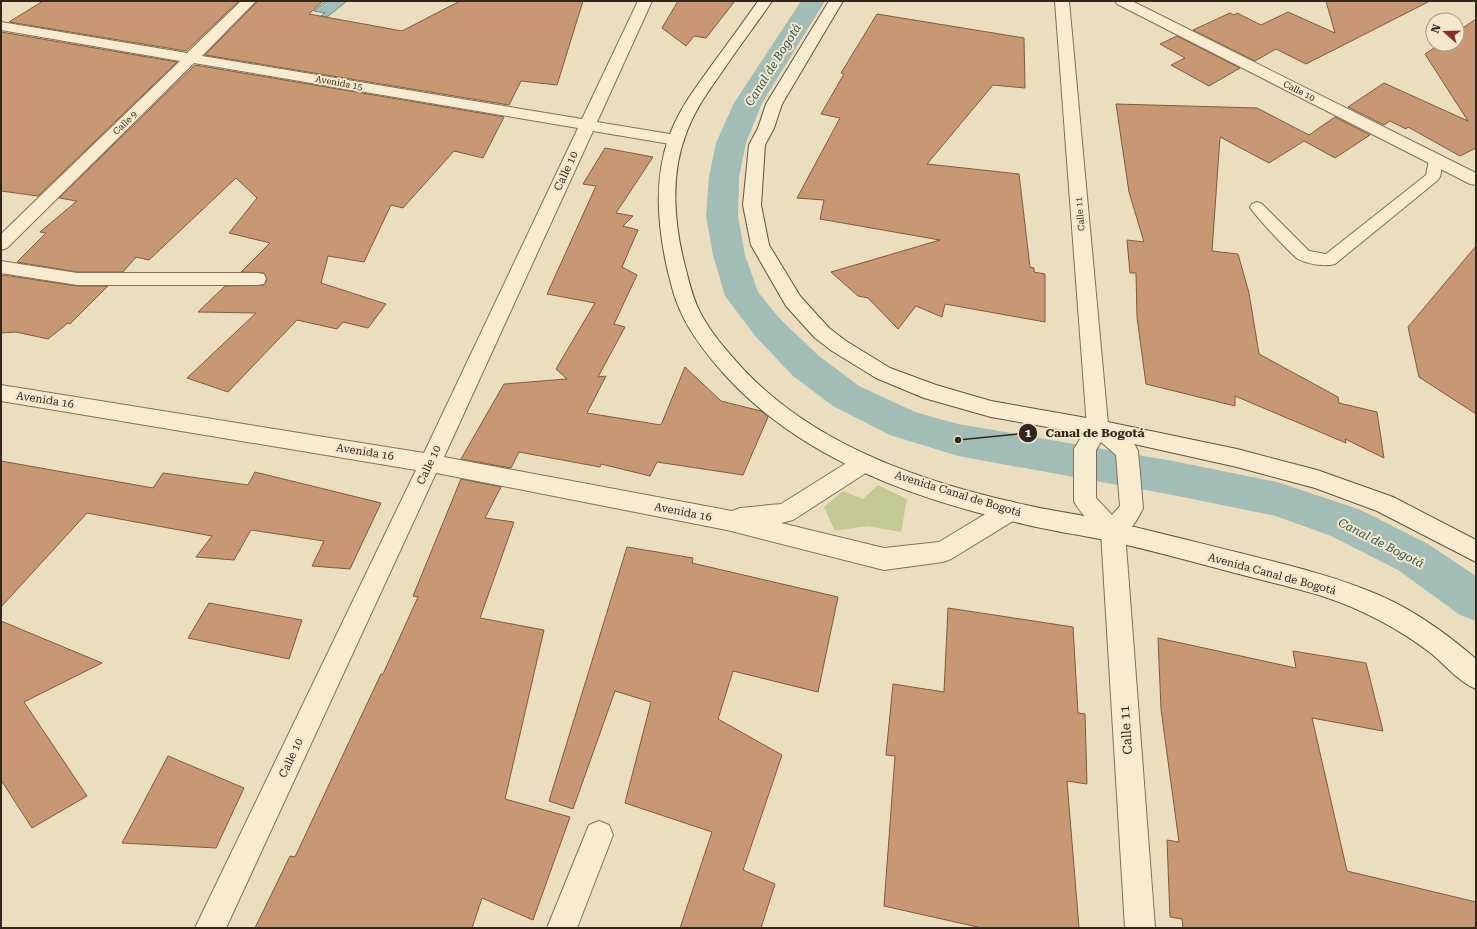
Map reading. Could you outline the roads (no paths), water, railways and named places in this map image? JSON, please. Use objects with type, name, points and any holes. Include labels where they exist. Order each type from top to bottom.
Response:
[{"type":"street","name":"Calle 9","points":[[1,244],[249,1]]},
{"type":"street","name":"Calle 10","points":[[210,928],[430,463],[645,1]]},
{"type":"street","name":"Avenida Canal de Bogotá","points":[[765,1],[688,110],[676,140],[668,168],[668,223],[674,259],[685,298],[700,330],[733,372],[756,396],[777,413],[811,436],[864,463],[906,480],[1010,511],[1113,532],[1295,578],[1372,604],[1403,620],[1424,634],[1461,662],[1476,676]]},
{"type":"street","points":[[836,1],[774,104],[766,128],[757,145],[752,205],[760,246],[769,262],[794,301],[807,318],[839,346],[883,373],[918,387],[964,402],[991,409],[1098,428],[1237,458],[1317,479],[1385,504],[1476,552]]},
{"type":"street","name":"Calle 11","points":[[1062,1],[1098,428]]},
{"type":"street","name":"Calle 10","points":[[1122,1],[1476,180]]},
{"type":"street","name":"Avenida 15","points":[[1,26],[676,140]]},
{"type":"street","points":[[1,267],[77,279],[257,279]]},
{"type":"street","name":"Avenida 16","points":[[1,393],[430,463],[727,520],[884,559],[943,552],[1010,511]]},
{"type":"street","points":[[1098,428],[1127,451],[1132,508],[1113,532],[1085,501],[1085,449],[1098,428]]},
{"type":"street","name":"Avenida 16","points":[[727,520],[785,513],[864,463]]},
{"type":"street","name":"Calle 11","points":[[1113,532],[1140,928]]},
{"type":"street","points":[[562,928],[599,835]]},
{"type":"lane","points":[[1256,207],[1303,255],[1315,259],[1328,260],[1433,177],[1436,160]]},
{"type":"water","points":[[326,1],[347,1],[327,17],[321,16],[325,13],[314,11]]},
{"type":"waterway","name":"Canal de Bogotá","points":[[813,1],[748,103],[731,143],[724,177],[722,216],[729,255],[742,296],[768,328],[806,366],[846,396],[904,424],[958,440],[1173,478],[1277,499],[1346,523],[1413,557],[1476,601]]},
{"type":"place","name":"Canal de Bogotá","points":[[958,440]]}]
